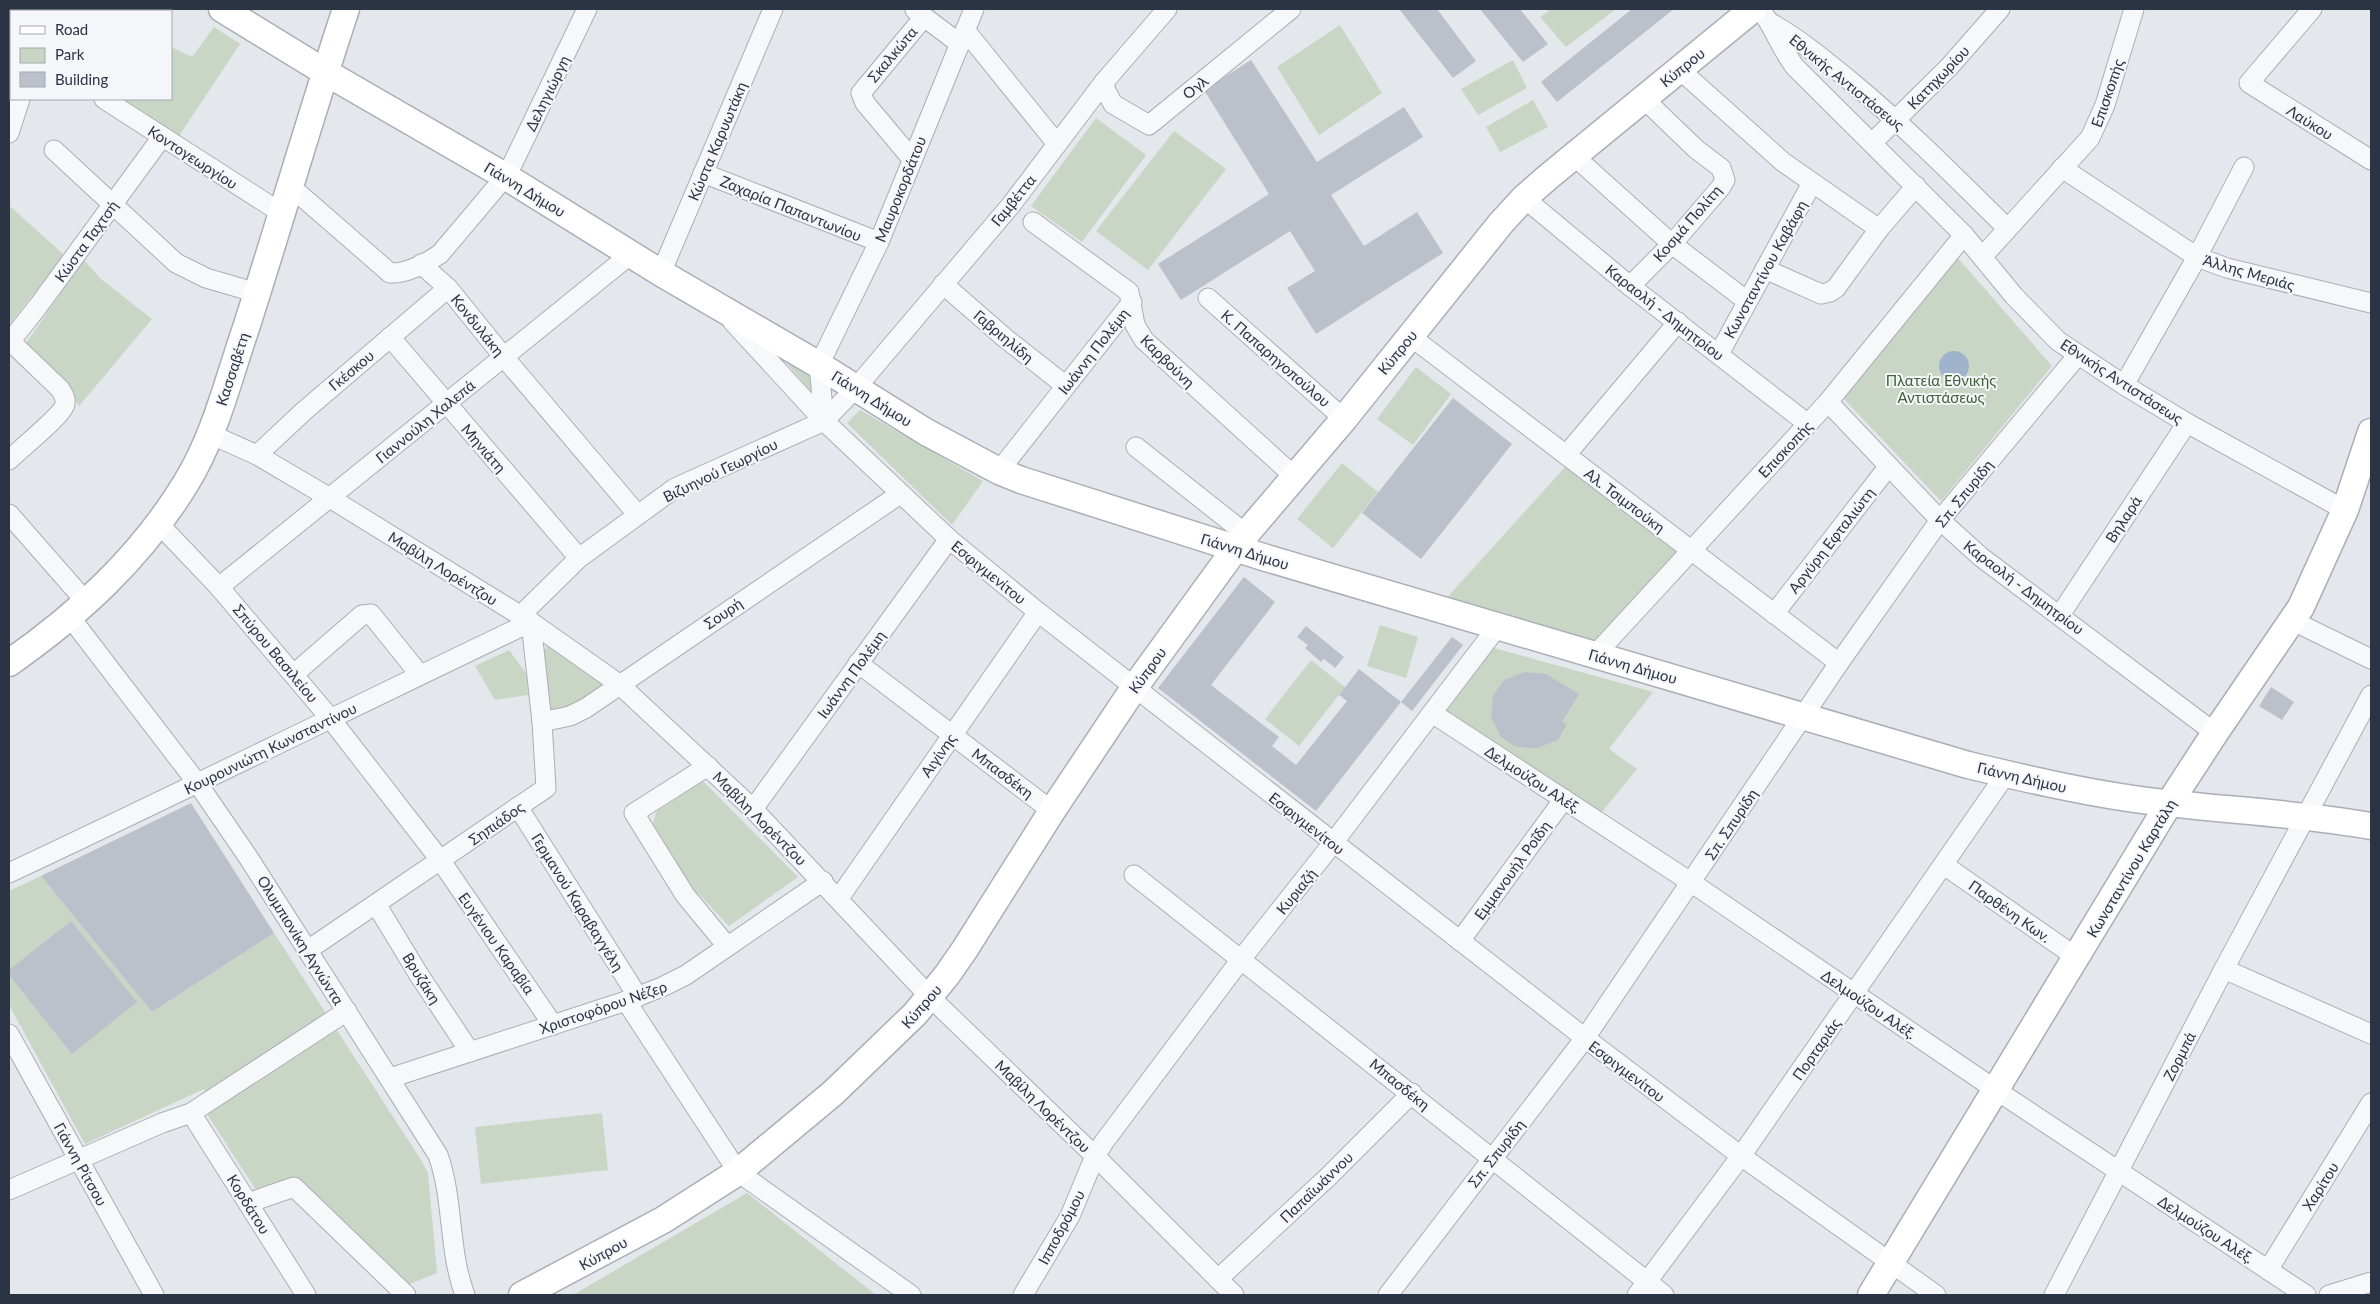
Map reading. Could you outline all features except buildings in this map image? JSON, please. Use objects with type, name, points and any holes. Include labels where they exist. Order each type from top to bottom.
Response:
[{"type":"street","name":"Γιάννη Δήμου","points":[[222,9],[325,72],[505,176],[661,273],[819,365],[926,432],[999,471],[1041,487],[1241,541],[1498,626],[1924,753],[2006,774],[2090,792],[2305,816],[2371,826]]},
{"type":"street","name":"Κασσαβέτη","points":[[11,657],[79,610],[125,566],[186,484],[210,434],[283,214],[325,72],[346,9]]},
{"type":"street","name":"Δεληγιώργη","points":[[505,176],[587,9]]},
{"type":"street","name":"Μαυροκορδάτου","points":[[819,365],[879,242],[974,9]]},
{"type":"street","name":"Γαμβέττα","points":[[855,388],[1011,204],[1104,82],[1167,9]]},
{"type":"street","name":"Ογλ","points":[[1104,82],[1106,92],[1113,104],[1149,125],[1291,9]]},
{"type":"street","name":"Κατηχωρίου","points":[[1873,142],[1965,49],[2000,9]]},
{"type":"street","name":"Επισκοπής","points":[[1983,256],[2090,138],[2099,122],[2134,9]]},
{"type":"street","name":"Λαύκου","points":[[2312,9],[2249,83],[2371,160]]},
{"type":"street","name":"Κώστα Καρυωτάκη","points":[[661,273],[768,10]]},
{"type":"street","points":[[919,13],[963,37],[1057,144]]},
{"type":"street","name":"Σκαλκώτα","points":[[912,159],[865,103],[862,93],[919,13]]},
{"type":"street","name":"Εθνικής Αντιστάσεως","points":[[1761,14],[1827,61],[1896,120],[2007,228]]},
{"type":"street","name":"Εθνικής Αντιστάσεως","points":[[1761,14],[1795,67],[1873,142],[1964,235],[2034,317],[2058,341],[2124,385],[2187,423],[2345,510]]},
{"type":"street","name":"Κύπρου","points":[[522,1295],[663,1220],[738,1172],[859,1069],[900,1030],[930,997],[965,949],[1052,811],[1134,688],[1241,541],[1344,419],[1501,223],[1524,198],[1679,69],[1761,14]]},
{"type":"street","name":"Κωνσταντίνου Καβάφη","points":[[1679,69],[1783,162],[1879,229]]},
{"type":"street","name":"Κοσμά Πολίτη","points":[[1630,286],[1672,244],[1721,187],[1724,174],[1721,168],[1696,149],[1643,98]]},
{"type":"street","points":[[9,133],[20,100]]},
{"type":"street","name":"Κοντογεωργίου","points":[[106,100],[283,214]]},
{"type":"street","name":"Κώστα Ταχτσή","points":[[9,342],[162,137]]},
{"type":"street","points":[[54,150],[112,206],[182,266],[206,278],[257,293]]},
{"type":"street","points":[[1574,156],[1672,244],[1747,301]]},
{"type":"street","points":[[2124,385],[2197,257],[2244,167]]},
{"type":"street","name":"Άλλης Μεριάς","points":[[2062,168],[2197,257],[2227,268],[2371,303]]},
{"type":"street","name":"Ζαχαρία Παπαντωνίου","points":[[703,173],[879,242]]},
{"type":"street","points":[[291,187],[390,273],[422,264],[440,254],[505,176]]},
{"type":"street","name":"Κωνσταντίνου Καβάφη","points":[[1719,354],[1812,183]]},
{"type":"street","points":[[1765,269],[1821,294],[1830,292],[1836,288],[1879,229],[1916,186]]},
{"type":"street","name":"Καραολή - Δημητρίου","points":[[1524,198],[1630,286],[1808,424]]},
{"type":"street","name":"Καρβούνη","points":[[1033,222],[1129,292],[1135,325],[1148,346],[1295,476]]},
{"type":"street","name":"Επισκοπής","points":[[1595,654],[1828,402],[1964,235]]},
{"type":"street","name":"Γιαννούλη Χαλεπά","points":[[220,587],[447,405],[503,356],[630,254]]},
{"type":"street","name":"Κονδυλάκη","points":[[422,264],[448,288],[637,514]]},
{"type":"street","name":"Γαβριηλίδη","points":[[943,284],[1005,338],[1066,386]]},
{"type":"street","name":"Γκέσκου","points":[[257,455],[304,411],[448,288]]},
{"type":"street","name":"Κ. Παπαρηγοπούλου","points":[[1208,298],[1344,419]]},
{"type":"street","name":"Ιωάννη Πολέμη","points":[[999,471],[1132,302]]},
{"type":"street","name":"Εσφιγμενίτου","points":[[718,305],[824,421],[900,494],[949,539],[1038,612],[1585,1038],[1741,1156],[1936,1295]]},
{"type":"street","points":[[1566,455],[1678,322]]},
{"type":"street","name":"Αλ. Τσιμπούκη","points":[[1410,336],[1839,664]]},
{"type":"street","name":"Μηνιάτη","points":[[390,337],[579,558]]},
{"type":"street","points":[[9,342],[65,397],[65,404],[56,417],[9,460]]},
{"type":"street","name":"Σπ. Σπυρίδη","points":[[1388,1295],[1585,1038],[1839,664],[1940,520],[2078,355]]},
{"type":"street","points":[[819,365],[824,421]]},
{"type":"street","name":"Βιζυηνού Γεωργίου","points":[[526,619],[579,558],[637,514],[675,488],[824,421],[855,388]]},
{"type":"street","name":"Καραολή - Δημητρίου","points":[[1828,402],[1940,520],[2006,576],[2214,732]]},
{"type":"street","name":"Βηλαρά","points":[[2060,615],[2187,423]]},
{"type":"street","name":"Κωνσταντίνου Καρτάλη","points":[[1870,1295],[2170,802],[2214,732],[2293,621],[2309,591],[2345,510],[2371,432]]},
{"type":"street","name":"Μαβίλη Λορέντζου","points":[[210,434],[257,455],[330,498],[526,619],[619,684],[753,809],[823,881],[930,997],[1096,1156],[1234,1295]]},
{"type":"street","points":[[1136,447],[1241,541]]},
{"type":"street","name":"Αργύρη Εφταλιώτη","points":[[1774,614],[1888,467]]},
{"type":"street","name":"Σουρή","points":[[542,722],[576,713],[900,494]]},
{"type":"street","name":"Ολυμπιονίκη Αγνώντα","points":[[9,514],[79,610],[198,784],[308,950],[438,1155],[443,1169],[455,1260],[465,1295]]},
{"type":"street","name":"Σπύρου Βασιλείου","points":[[158,523],[220,587],[294,674],[440,862]]},
{"type":"street","name":"Ιωάννη Πολέμη","points":[[753,809],[949,539]]},
{"type":"street","name":"Αιγίνης","points":[[839,898],[1038,612]]},
{"type":"street","points":[[294,674],[362,615],[368,613],[371,614],[420,675]]},
{"type":"street","name":"Κουρουνιώτη Κωνσταντίνου","points":[[9,872],[198,784],[420,675],[526,619]]},
{"type":"street","name":"Σηπιάδος","points":[[308,950],[440,862],[546,788],[542,722],[526,619]]},
{"type":"street","points":[[2293,621],[2371,659]]},
{"type":"street","name":"Κυριαζή","points":[[1096,1156],[1242,958],[1334,843],[1498,626]]},
{"type":"street","name":"Μπασδέκη","points":[[858,663],[1052,811]]},
{"type":"street","name":"Ζορμπά","points":[[2054,1295],[2224,969],[2371,695]]},
{"type":"street","name":"Δελμούζου Αλέξ.","points":[[1432,713],[1692,883],[1996,1090],[2306,1295]]},
{"type":"street","points":[[708,766],[634,813],[686,896],[727,946]]},
{"type":"street","name":"Πορταριάς","points":[[1642,1289],[1741,1156],[2006,774]]},
{"type":"street","name":"Εμμανουήλ Ροΐδη","points":[[1460,941],[1564,800]]},
{"type":"street","name":"Γερμανού Καραβαγγέλη","points":[[518,807],[738,1172]]},
{"type":"street","name":"Ευγένιου Καραβία","points":[[440,862],[553,1025]]},
{"type":"street","name":"Παρθένη Κων.","points":[[1944,865],[2076,957]]},
{"type":"street","name":"Μπασδέκη","points":[[1134,874],[1492,1157],[1642,1289],[1664,1295]]},
{"type":"street","name":"Χριστοφόρου Νέζερ","points":[[390,1078],[632,999],[674,982],[823,881]]},
{"type":"street","name":"Βρυζάκη","points":[[376,904],[419,975],[470,1052]]},
{"type":"street","points":[[2224,969],[2371,1034]]},
{"type":"street","points":[[9,1190],[191,1112],[346,1011]]},
{"type":"street","name":"Γιάννη Ρίτσου","points":[[9,1034],[154,1295]]},
{"type":"street","name":"Παπαϊωάννου","points":[[1218,1279],[1328,1177],[1412,1093]]},
{"type":"street","name":"Χαρίτου","points":[[2268,1270],[2371,1103]]},
{"type":"street","name":"Κορδάτου","points":[[191,1112],[306,1295]]},
{"type":"street","name":"Ιπποδρόμου","points":[[1023,1295],[1070,1216],[1096,1156]]},
{"type":"street","points":[[738,1172],[911,1295]]},
{"type":"street","points":[[248,1203],[294,1187],[406,1295]]},
{"type":"street","points":[[2329,1295],[2371,1282]]},
{"type":"green space","points":[[1551,9],[1616,9],[1566,47],[1540,17]]},
{"type":"green space","points":[[1340,25],[1382,93],[1319,135],[1277,67]]},
{"type":"green space","points":[[214,27],[240,44],[179,136],[123,100],[172,100],[172,47],[192,57]]},
{"type":"green space","points":[[1513,60],[1527,88],[1478,115],[1461,89]]},
{"type":"green space","points":[[1533,100],[1548,127],[1500,152],[1486,127]]},
{"type":"green space","points":[[1096,118],[1146,155],[1082,242],[1031,206]]},
{"type":"green space","points":[[1174,131],[1226,169],[1148,270],[1096,231]]},
{"type":"green space","points":[[11,207],[64,255],[9,325],[9,209]]},
{"type":"green space","name":"Πλατεία Εθνικής Αντιστάσεως","points":[[1957,257],[2052,366],[1941,501],[1842,397]]},
{"type":"green space","points":[[84,260],[101,279],[152,319],[79,406],[66,387],[26,343]]},
{"type":"green space","points":[[781,356],[811,372],[813,394]]},
{"type":"green space","points":[[1416,367],[1451,394],[1413,445],[1377,419]]},
{"type":"green space","points":[[860,410],[983,481],[952,525],[847,423]]},
{"type":"green space","points":[[1342,463],[1378,492],[1333,548],[1297,519]]},
{"type":"green space","points":[[1566,466],[1681,551],[1594,645],[1443,602]]},
{"type":"green space","points":[[1380,625],[1418,637],[1406,678],[1367,666]]},
{"type":"green space","points":[[547,646],[601,683],[602,690],[571,707],[554,711],[547,706],[544,651]]},
{"type":"green space","points":[[1494,648],[1653,692],[1609,749],[1637,769],[1601,813],[1446,712]]},
{"type":"green space","points":[[509,650],[526,673],[528,695],[495,700],[475,666]]},
{"type":"green space","points":[[1311,660],[1345,687],[1299,746],[1265,719]]},
{"type":"green space","points":[[703,781],[798,877],[729,926],[691,886],[653,824],[656,812]]},
{"type":"green space","points":[[41,876],[152,1012],[274,933],[428,1173],[437,1273],[405,1286],[349,1234],[299,1179],[258,1193],[205,1111],[214,1105],[204,1089],[85,1144],[9,1005],[9,891]]},
{"type":"green space","points":[[602,1113],[608,1170],[481,1184],[475,1127]]},
{"type":"green space","points":[[747,1193],[876,1295],[573,1295]]},
{"type":"water","points":[[1954,351],[1965,355],[1969,366],[1965,377],[1954,381],[1943,377],[1939,366],[1943,355]]}]
